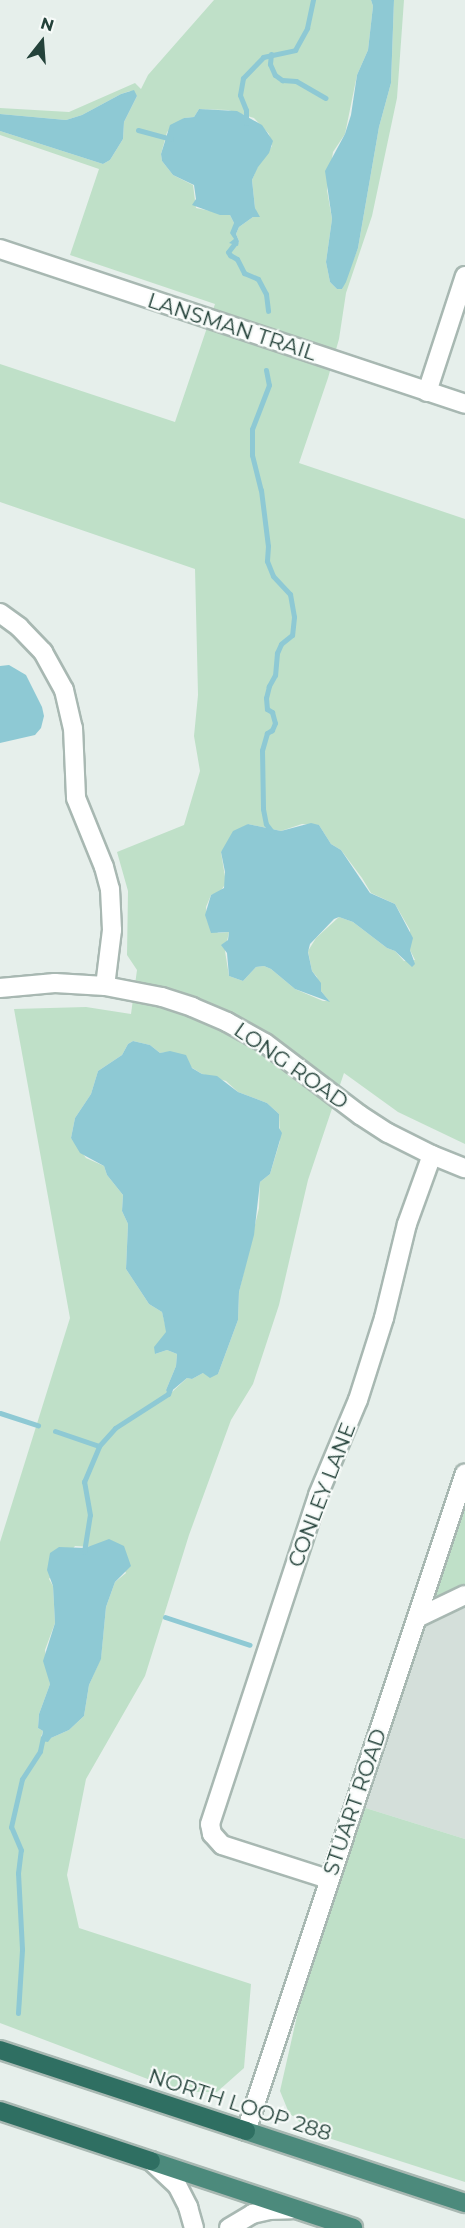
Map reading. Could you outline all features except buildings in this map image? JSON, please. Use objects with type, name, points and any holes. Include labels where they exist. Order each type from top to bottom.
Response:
[{"type":"highway","name":"NORTH LOOP 288","points":[[0,2050],[465,2203]]},
{"type":"highway","points":[[0,2111],[353,2228]]},
{"type":"street","name":"LANSMAN TRAIL","points":[[0,249],[465,404]]},
{"type":"street","points":[[428,392],[465,276]]},
{"type":"street","points":[[0,613],[19,627],[43,651],[64,690],[73,728],[76,798],[104,867],[110,890],[112,930],[105,986]]},
{"type":"street","name":"LONG ROAD","points":[[0,988],[56,983],[105,986],[162,997],[227,1022],[272,1048],[374,1124],[432,1155],[465,1168]]},
{"type":"street","name":"CONLEY LANE","points":[[328,1879],[232,1850],[218,1842],[212,1834],[211,1818],[318,1495],[358,1400],[384,1318],[406,1224],[432,1155]]},
{"type":"street","name":"STUART ROAD","points":[[246,2131],[465,1473]]},
{"type":"street","points":[[417,1618],[465,1595]]},
{"type":"street","points":[[151,2162],[177,2186],[188,2207],[194,2228]]},
{"type":"street","points":[[229,2228],[252,2214],[268,2210],[294,2209]]},
{"type":"shaded area","points":[[465,1595],[465,1839],[356,1805],[417,1618]]},
{"type":"green space","points":[[214,0],[371,0],[373,6],[368,50],[357,75],[345,134],[333,152],[327,190],[332,219],[326,262],[330,282],[337,289],[342,289],[358,248],[379,127],[391,83],[394,0],[404,0],[397,98],[372,216],[346,293],[339,339],[328,378],[299,463],[465,519],[465,1144],[398,1112],[344,1073],[308,1180],[279,1305],[253,1384],[231,1420],[189,1535],[145,1676],[86,1779],[67,1875],[79,1928],[251,1984],[244,2068],[217,2092],[182,2092],[0,2023],[0,1542],[70,1318],[14,1009],[86,1007],[131,1014],[137,970],[127,955],[128,891],[117,852],[184,825],[200,771],[194,736],[198,695],[195,569],[0,502],[0,364],[175,422],[215,304],[70,255],[99,169],[0,135],[0,131],[103,164],[110,160],[123,139],[124,122],[137,96],[130,91],[121,94],[82,115],[66,120],[0,114],[0,108],[69,112],[135,83],[141,89],[148,75]],"holes":[[[199,109],[228,110],[254,118],[269,134],[272,146],[258,166],[252,180],[258,217],[253,217],[239,227],[236,234],[239,241],[237,246],[233,236],[234,223],[230,215],[196,208],[193,185],[173,175],[162,161],[161,154],[167,132],[184,118],[194,117]],[[248,824],[281,831],[302,824],[319,825],[331,844],[341,850],[371,893],[395,904],[410,930],[410,950],[415,960],[404,961],[395,951],[387,948],[353,922],[339,917],[316,938],[308,951],[312,971],[317,977],[321,991],[329,1001],[323,1001],[295,989],[264,966],[256,967],[243,981],[229,976],[225,951],[229,932],[218,933],[207,921],[206,907],[211,895],[220,892],[226,883],[221,852]],[[133,1041],[150,1045],[160,1053],[167,1052],[202,1074],[226,1081],[238,1092],[267,1103],[279,1114],[280,1141],[270,1174],[260,1182],[259,1208],[239,1292],[238,1320],[218,1374],[203,1373],[192,1379],[187,1378],[172,1392],[166,1390],[176,1366],[177,1354],[167,1350],[155,1354],[167,1332],[162,1312],[149,1304],[126,1269],[128,1224],[122,1211],[123,1195],[107,1175],[104,1166],[86,1158],[71,1138],[75,1118],[91,1094],[98,1071],[122,1055],[128,1044]],[[109,1540],[126,1573],[115,1582],[106,1607],[101,1658],[89,1685],[84,1716],[69,1730],[51,1738],[41,1737],[43,1731],[38,1728],[39,1714],[50,1684],[45,1650],[55,1623],[53,1586],[49,1579],[75,1546],[93,1547]]]},
{"type":"green space","points":[[465,1473],[465,1595],[417,1618]]},
{"type":"green space","points":[[356,1805],[465,1839],[465,2182],[313,2133],[289,2113],[280,2091],[328,1879]]},
{"type":"water","points":[[371,0],[394,0],[391,83],[379,127],[358,248],[346,282],[342,289],[337,289],[330,282],[326,262],[332,219],[325,171],[345,134],[351,115],[357,75],[368,50],[373,6]]},
{"type":"water","points":[[134,90],[137,96],[124,122],[123,139],[110,160],[103,164],[0,131],[0,114],[66,120],[82,115],[121,94]]},
{"type":"water","points":[[199,109],[237,111],[262,125],[273,141],[269,153],[258,167],[252,180],[255,208],[260,217],[253,217],[239,227],[236,234],[239,241],[238,246],[229,243],[234,239],[230,233],[234,223],[230,215],[220,215],[192,205],[196,199],[194,185],[173,175],[162,161],[161,154],[170,125],[184,118],[194,117]]},
{"type":"water","points":[[9,665],[26,675],[44,716],[41,728],[35,735],[0,743],[0,666]]},
{"type":"water","points":[[311,823],[319,825],[331,844],[341,850],[370,893],[395,904],[413,938],[410,950],[415,964],[412,967],[395,951],[387,948],[353,922],[339,917],[334,919],[310,944],[308,952],[312,971],[321,983],[321,991],[330,1002],[295,989],[264,966],[256,967],[243,981],[229,976],[227,953],[221,945],[228,940],[229,932],[211,933],[205,915],[211,895],[224,888],[225,872],[221,852],[233,831],[248,824],[281,831]]},
{"type":"water","points":[[133,1041],[150,1045],[160,1053],[170,1051],[186,1055],[192,1068],[202,1074],[217,1076],[238,1092],[267,1103],[279,1114],[279,1128],[282,1133],[270,1174],[260,1182],[254,1235],[239,1292],[238,1320],[218,1374],[210,1378],[203,1373],[192,1379],[187,1378],[168,1394],[166,1390],[176,1366],[177,1354],[167,1350],[155,1354],[154,1347],[166,1332],[162,1312],[149,1304],[126,1269],[128,1224],[122,1211],[123,1195],[107,1175],[104,1166],[80,1153],[71,1138],[75,1118],[91,1094],[98,1071],[122,1055],[128,1044]]},
{"type":"water","points":[[109,1539],[124,1546],[131,1566],[115,1582],[106,1607],[101,1659],[89,1685],[84,1716],[69,1730],[51,1738],[48,1742],[41,1741],[43,1731],[38,1728],[39,1714],[50,1684],[43,1661],[55,1623],[53,1586],[47,1570],[50,1553],[59,1547],[85,1548]]},
{"type":"waterway","points":[[246,123],[246,110],[240,95],[243,78],[263,57],[295,50],[307,28],[313,0]]},
{"type":"waterway","points":[[271,54],[270,64],[275,75],[282,80],[296,81],[326,98]]},
{"type":"waterway","points":[[138,130],[171,139]]},
{"type":"waterway","points":[[235,243],[228,252],[237,259],[244,273],[258,279],[266,294],[268,311]]},
{"type":"waterway","points":[[266,370],[269,385],[252,429],[252,455],[261,490],[268,546],[267,561],[273,576],[290,594],[294,617],[292,635],[281,644],[277,653],[275,675],[266,698],[267,709],[272,712],[275,723],[272,730],[267,733],[262,750],[263,809],[266,824],[272,832]]},
{"type":"waterway","points":[[84,1552],[90,1515],[84,1482],[99,1446],[115,1428],[168,1394],[170,1389]]},
{"type":"waterway","points":[[0,1413],[38,1425]]},
{"type":"waterway","points":[[55,1431],[99,1446]]},
{"type":"waterway","points":[[165,1617],[250,1645]]},
{"type":"waterway","points":[[18,2013],[22,1949],[18,1873],[21,1850],[11,1827],[22,1779],[40,1751],[43,1737]]}]
